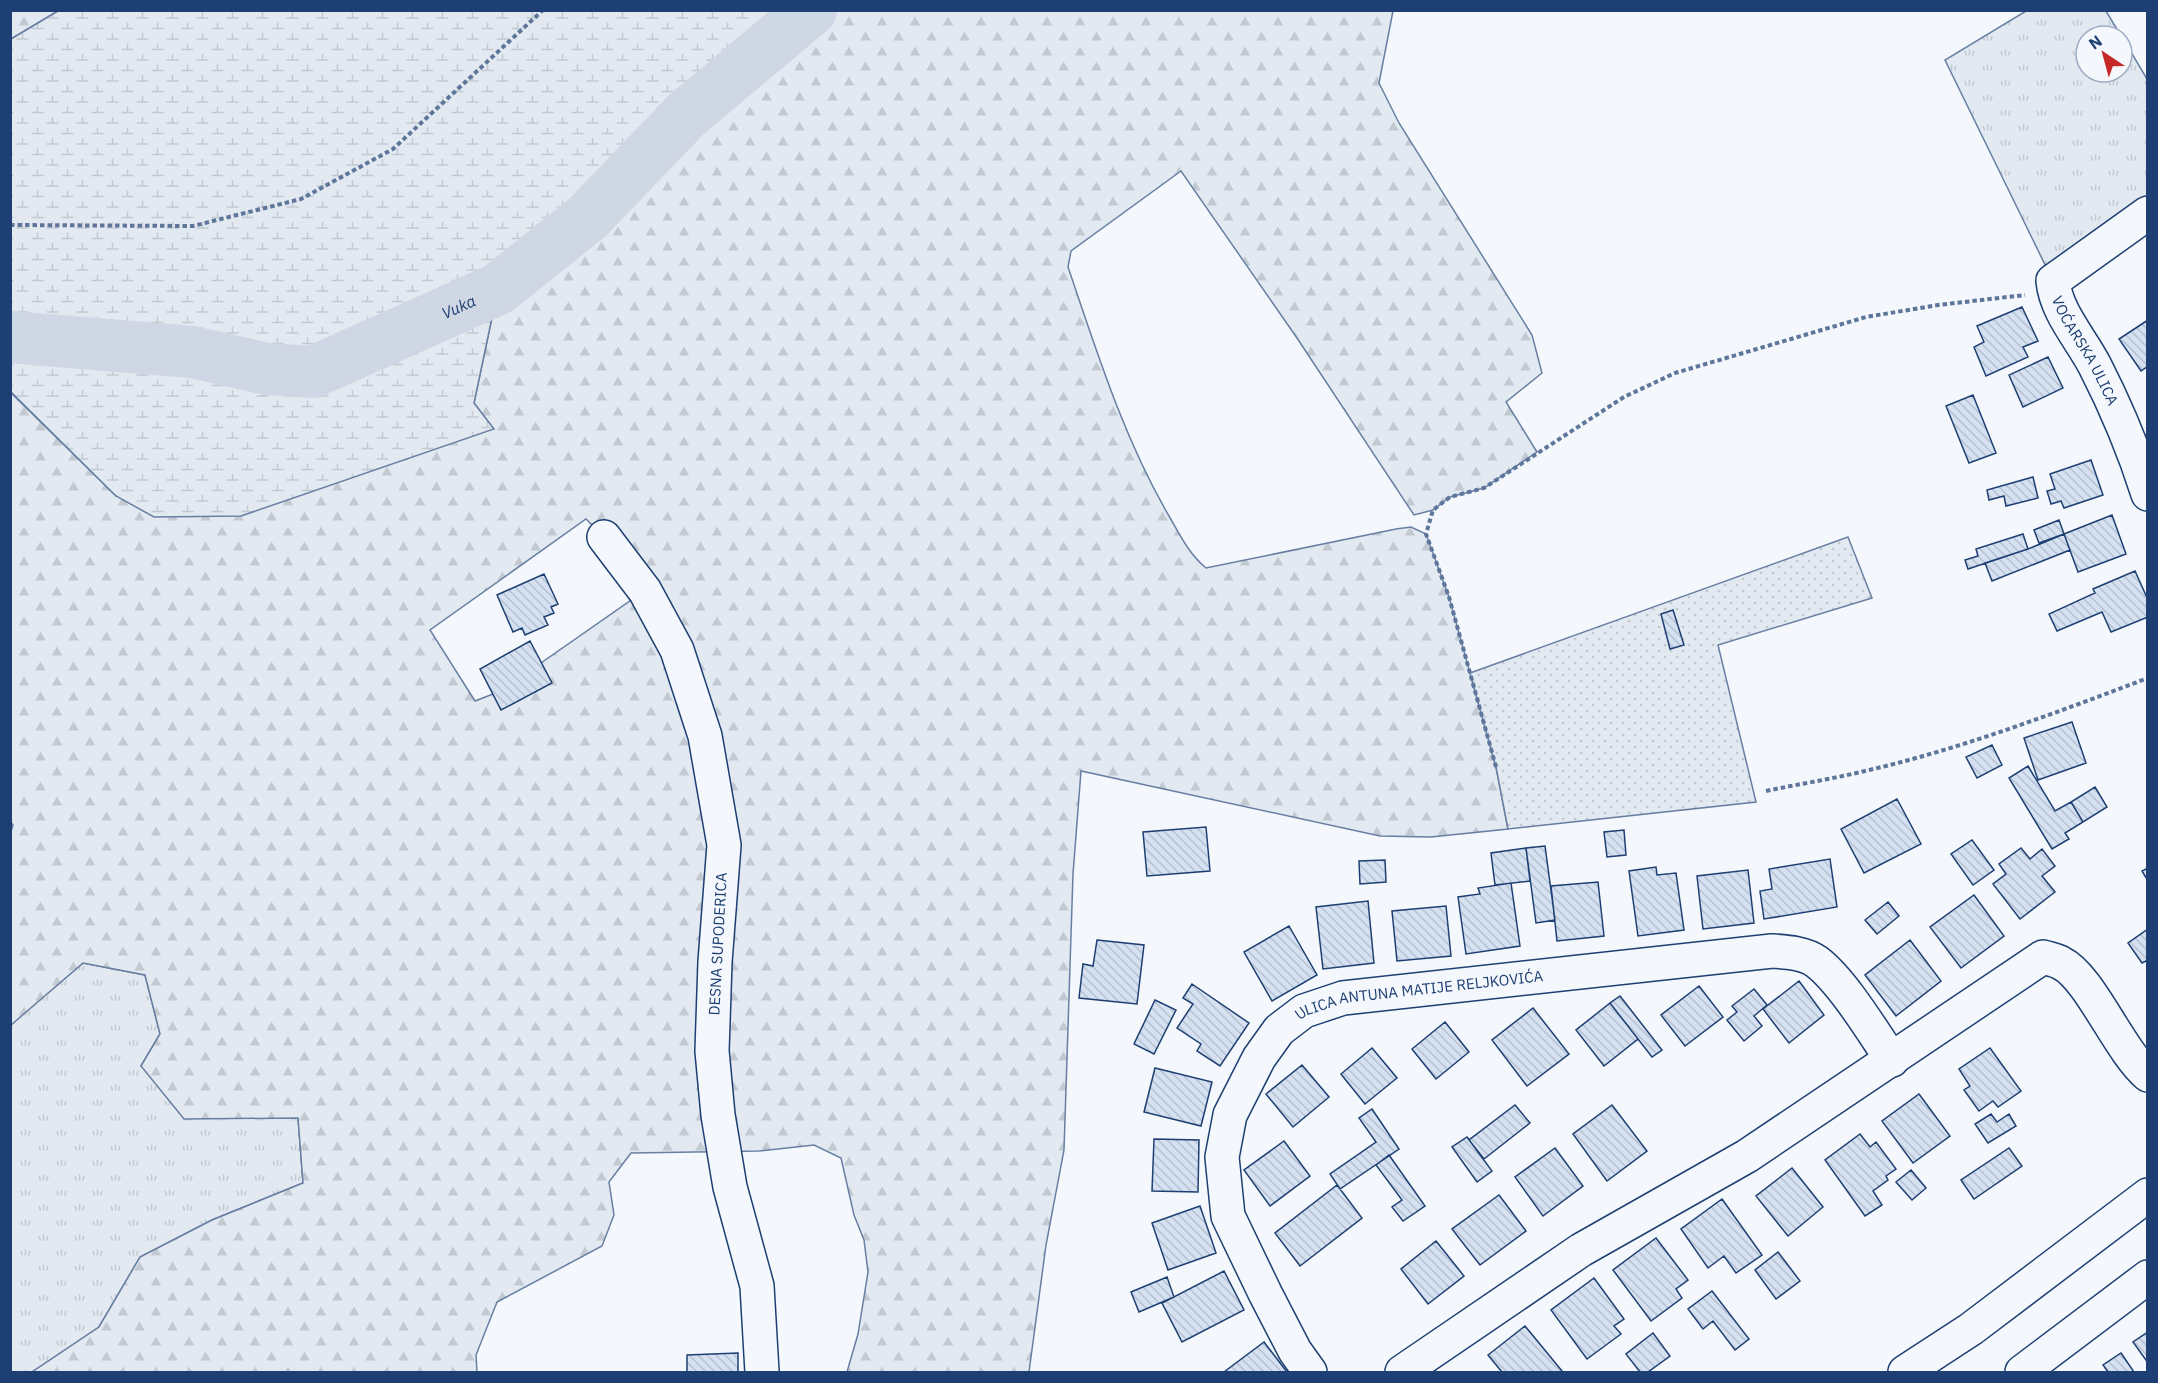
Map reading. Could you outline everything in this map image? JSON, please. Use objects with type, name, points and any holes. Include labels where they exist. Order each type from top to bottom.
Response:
[{"type":"street","name":"VOĆARSKA ULICA","points":[[2148,213],[2053,280],[2055,297],[2095,366],[2135,456],[2148,494]]},
{"type":"street","name":"DESNA SUPODERICA","points":[[604,537],[645,591],[677,650],[705,736],[724,845],[715,962],[712,1051],[718,1115],[730,1187],[757,1286],[762,1372]]},
{"type":"street","name":"ULICA ANTUNA MATIJE RELJKOVIĆA","points":[[1310,1372],[1295,1351],[1228,1216],[1222,1157],[1230,1115],[1258,1058],[1279,1030],[1304,1011],[1343,998],[1772,951],[1798,953],[1817,962],[1852,1002],[1892,1060]]},
{"type":"street","points":[[1402,1372],[1581,1250],[1747,1156],[2043,957],[2062,963],[2076,974],[2134,1062],[2148,1074]]},
{"type":"street","points":[[1905,1372],[1971,1329],[2148,1195]]},
{"type":"street","points":[[2022,1372],[2148,1277]]},
{"type":"path","points":[[10,225],[193,226],[301,199],[393,149],[543,10]]},
{"type":"path","points":[[1496,767],[1449,597],[1426,534],[1432,510],[1450,497],[1484,488],[1615,402],[1675,373],[1866,317],[1938,304],[2032,294],[2055,297]]},
{"type":"path","points":[[1766,791],[1866,771],[1907,760],[1994,733],[2148,678]]},
{"type":"green space","points":[[11,10],[58,11],[11,39]]},
{"type":"green space","points":[[791,10],[797,21],[686,115],[588,217],[498,289],[474,403],[494,429],[241,516],[154,517],[116,496],[11,392],[11,39],[58,11]]},
{"type":"green space","points":[[811,11],[1393,11],[1379,83],[1399,123],[1532,335],[1542,373],[1506,402],[1537,452],[1484,488],[1450,497],[1433,510],[1414,515],[1297,338],[1181,171],[1071,251],[1068,267],[1112,394],[1138,457],[1181,537],[1206,568],[1396,529],[1411,527],[1426,534],[1449,597],[1496,767],[1508,829],[1431,837],[1380,836],[1081,771],[1073,874],[1064,1150],[1046,1245],[1029,1372],[847,1372],[858,1334],[868,1272],[864,1240],[854,1215],[841,1158],[814,1145],[759,1151],[631,1153],[609,1182],[614,1215],[602,1246],[497,1302],[476,1355],[477,1372],[32,1372],[99,1327],[140,1257],[212,1220],[303,1183],[298,1118],[184,1119],[141,1066],[160,1034],[145,975],[83,963],[11,1025],[10,835],[13,825],[10,821],[10,392],[116,496],[493,429],[474,403],[498,289],[588,217],[686,115]],"holes":[[[586,519],[604,537],[644,591],[541,663],[551,683],[493,694],[475,701],[430,630]]]},
{"type":"green space","points":[[2026,11],[2106,11],[2114,24],[2074,24],[2074,84],[2134,84],[2134,57],[2147,79],[2147,213],[2053,281],[1945,60]]},
{"type":"green space","points":[[1848,537],[1872,598],[1718,645],[1756,802],[1508,829],[1496,767],[1470,673]]},
{"type":"green space","points":[[83,963],[145,975],[160,1034],[141,1066],[262,1116],[298,1118],[303,1183],[212,1220],[140,1257],[99,1327],[32,1372],[11,1372],[10,1025]]},
{"type":"building","points":[[2022,307],[2038,341],[2023,347],[2028,357],[1986,376],[1974,347],[1984,342],[1977,326]]},
{"type":"building","points":[[2148,320],[2148,366],[2141,371],[2119,339]]},
{"type":"building","points":[[2048,357],[2063,388],[2023,407],[2009,375]]},
{"type":"building","points":[[1973,395],[1996,453],[1969,463],[1946,406]]},
{"type":"building","points":[[2091,460],[2103,495],[2064,508],[2061,501],[2051,504],[2047,491],[2055,489],[2050,474]]},
{"type":"building","points":[[2033,477],[2038,498],[2006,506],[2004,496],[1989,500],[1987,490]]},
{"type":"building","points":[[2112,515],[2126,554],[2078,572],[2064,534]]},
{"type":"building","points":[[2059,520],[2064,534],[2039,543],[2034,530]]},
{"type":"building","points":[[2023,534],[2028,549],[1968,569],[1965,560],[1978,556],[1976,549]]},
{"type":"building","points":[[2064,534],[2070,550],[1992,581],[1985,563]]},
{"type":"building","points":[[2135,571],[2148,600],[2148,617],[2111,632],[2102,612],[2057,631],[2049,614],[2095,593],[2093,589]]},
{"type":"building","points":[[544,574],[558,604],[551,607],[554,613],[544,617],[548,625],[525,635],[522,628],[513,632],[497,595]]},
{"type":"building","points":[[1673,610],[1684,645],[1670,649],[1661,614]]},
{"type":"building","points":[[530,641],[552,683],[501,710],[480,669]]},
{"type":"building","points":[[2072,722],[2086,763],[2038,780],[2024,738]]},
{"type":"building","points":[[1992,745],[2002,765],[1977,778],[1966,757]]},
{"type":"building","points":[[2028,766],[2055,811],[2071,802],[2083,822],[2065,833],[2069,839],[2052,849],[2009,778]]},
{"type":"building","points":[[2095,787],[2107,807],[2083,822],[2071,802]]},
{"type":"building","points":[[1897,799],[1921,844],[1864,873],[1841,829]]},
{"type":"building","points":[[1206,827],[1210,871],[1147,876],[1143,832]]},
{"type":"building","points":[[1624,830],[1626,855],[1607,857],[1604,832]]},
{"type":"building","points":[[1972,840],[1994,870],[1973,885],[1951,854]]},
{"type":"building","points":[[1545,846],[1555,920],[1536,923],[1526,848]]},
{"type":"building","points":[[1526,848],[1530,881],[1495,885],[1491,853]]},
{"type":"building","points":[[2021,848],[2030,859],[2042,849],[2055,866],[2042,876],[2055,892],[2020,919],[1993,884],[2006,874],[1999,864]]},
{"type":"building","points":[[1830,859],[1837,907],[1764,919],[1760,891],[1772,889],[1769,869]]},
{"type":"building","points":[[1385,860],[1386,882],[1360,884],[1359,861]]},
{"type":"building","points":[[1656,867],[1657,875],[1676,873],[1684,930],[1638,936],[1629,871]]},
{"type":"building","points":[[2148,868],[2148,881],[2142,871]]},
{"type":"building","points":[[1748,870],[1754,923],[1703,929],[1697,876]]},
{"type":"building","points":[[1598,882],[1604,936],[1557,941],[1551,886]]},
{"type":"building","points":[[1511,883],[1520,946],[1466,954],[1458,897],[1480,894],[1478,888]]},
{"type":"building","points":[[1974,895],[2004,936],[1961,968],[1930,927]]},
{"type":"building","points":[[1368,901],[1374,963],[1323,969],[1316,907]]},
{"type":"building","points":[[1888,902],[1899,916],[1877,934],[1865,920]]},
{"type":"building","points":[[1446,906],[1451,956],[1397,961],[1392,911]]},
{"type":"building","points":[[1289,926],[1317,975],[1272,1001],[1244,952]]},
{"type":"building","points":[[2148,929],[2148,960],[2142,963],[2128,943]]},
{"type":"building","points":[[1097,940],[1144,945],[1137,1004],[1079,998],[1083,964],[1093,966]]},
{"type":"building","points":[[1910,940],[1941,981],[1896,1016],[1865,975]]},
{"type":"building","points":[[1799,981],[1824,1015],[1789,1043],[1763,1009]]},
{"type":"building","points":[[1192,984],[1249,1023],[1220,1066],[1197,1051],[1201,1044],[1177,1028],[1193,1004],[1183,998]]},
{"type":"building","points":[[1699,986],[1723,1017],[1685,1046],[1661,1015]]},
{"type":"building","points":[[1754,989],[1767,1005],[1754,1016],[1762,1026],[1744,1041],[1727,1020],[1737,1012],[1732,1006]]},
{"type":"building","points":[[1620,996],[1662,1050],[1652,1057],[1610,1003]]},
{"type":"building","points":[[1155,1000],[1176,1010],[1154,1054],[1134,1044]]},
{"type":"building","points":[[1610,1003],[1638,1039],[1604,1066],[1576,1030]]},
{"type":"building","points":[[1533,1008],[1569,1054],[1527,1086],[1492,1040]]},
{"type":"building","points":[[1445,1022],[1469,1052],[1436,1079],[1412,1049]]},
{"type":"building","points":[[1372,1048],[1397,1078],[1365,1104],[1341,1074]]},
{"type":"building","points":[[1990,1048],[2021,1091],[1998,1107],[1993,1101],[1979,1111],[1964,1090],[1970,1086],[1959,1069]]},
{"type":"building","points":[[1302,1065],[1329,1097],[1293,1127],[1266,1094]]},
{"type":"building","points":[[1155,1068],[1212,1082],[1201,1126],[1144,1112]]},
{"type":"building","points":[[1919,1094],[1950,1136],[1913,1163],[1882,1121]]},
{"type":"building","points":[[1515,1105],[1530,1123],[1484,1159],[1469,1140]]},
{"type":"building","points":[[1612,1105],[1647,1151],[1607,1181],[1573,1134]]},
{"type":"building","points":[[1372,1109],[1399,1149],[1340,1189],[1330,1174],[1376,1142],[1359,1118]]},
{"type":"building","points":[[1991,1114],[1997,1122],[2009,1114],[2016,1126],[1988,1143],[1975,1124]]},
{"type":"building","points":[[1860,1134],[1870,1147],[1876,1142],[1896,1169],[1886,1176],[1888,1180],[1873,1191],[1882,1205],[1865,1216],[1825,1160]]},
{"type":"building","points":[[1467,1137],[1492,1171],[1477,1182],[1452,1147]]},
{"type":"building","points":[[1154,1139],[1199,1140],[1198,1192],[1152,1191]]},
{"type":"building","points":[[1284,1141],[1310,1176],[1270,1206],[1244,1170]]},
{"type":"building","points":[[1555,1148],[1583,1186],[1543,1216],[1515,1177]]},
{"type":"building","points":[[2009,1148],[2022,1166],[1974,1199],[1961,1180]]},
{"type":"building","points":[[1389,1155],[1425,1206],[1403,1221],[1392,1207],[1402,1200],[1376,1165]]},
{"type":"building","points":[[1792,1168],[1823,1207],[1788,1236],[1756,1196]]},
{"type":"building","points":[[1911,1170],[1926,1188],[1912,1200],[1896,1182]]},
{"type":"building","points":[[1337,1185],[1362,1218],[1300,1266],[1275,1233]]},
{"type":"building","points":[[1499,1195],[1526,1231],[1480,1265],[1452,1229]]},
{"type":"building","points":[[1722,1199],[1762,1255],[1736,1273],[1724,1256],[1708,1268],[1681,1229]]},
{"type":"building","points":[[1200,1206],[1216,1253],[1168,1270],[1152,1223]]},
{"type":"building","points":[[1656,1238],[1688,1280],[1676,1289],[1682,1298],[1651,1321],[1613,1270]]},
{"type":"building","points":[[1436,1241],[1464,1276],[1428,1304],[1401,1269]]},
{"type":"building","points":[[1778,1252],[1800,1281],[1776,1299],[1755,1270]]},
{"type":"building","points":[[1224,1271],[1244,1310],[1182,1342],[1162,1303]]},
{"type":"building","points":[[1167,1277],[1174,1297],[1139,1312],[1131,1292]]},
{"type":"building","points":[[1594,1278],[1624,1319],[1614,1326],[1621,1334],[1587,1359],[1551,1310]]},
{"type":"building","points":[[1712,1291],[1749,1339],[1735,1350],[1713,1321],[1703,1329],[1688,1309]]},
{"type":"building","points":[[1525,1326],[1561,1372],[1502,1372],[1488,1355]]},
{"type":"building","points":[[2148,1332],[2148,1363],[2133,1342]]},
{"type":"building","points":[[1653,1333],[1670,1356],[1648,1372],[1640,1372],[1626,1354]]},
{"type":"building","points":[[1264,1342],[1287,1372],[1224,1372]]},
{"type":"building","points":[[738,1353],[738,1372],[687,1372],[687,1355]]},
{"type":"building","points":[[2121,1353],[2134,1372],[2108,1372],[2103,1365]]},
{"type":"waterway","name":"Vuka","points":[[10,337],[192,352],[267,369],[313,372],[498,289],[588,217],[686,115],[811,10]]}]
